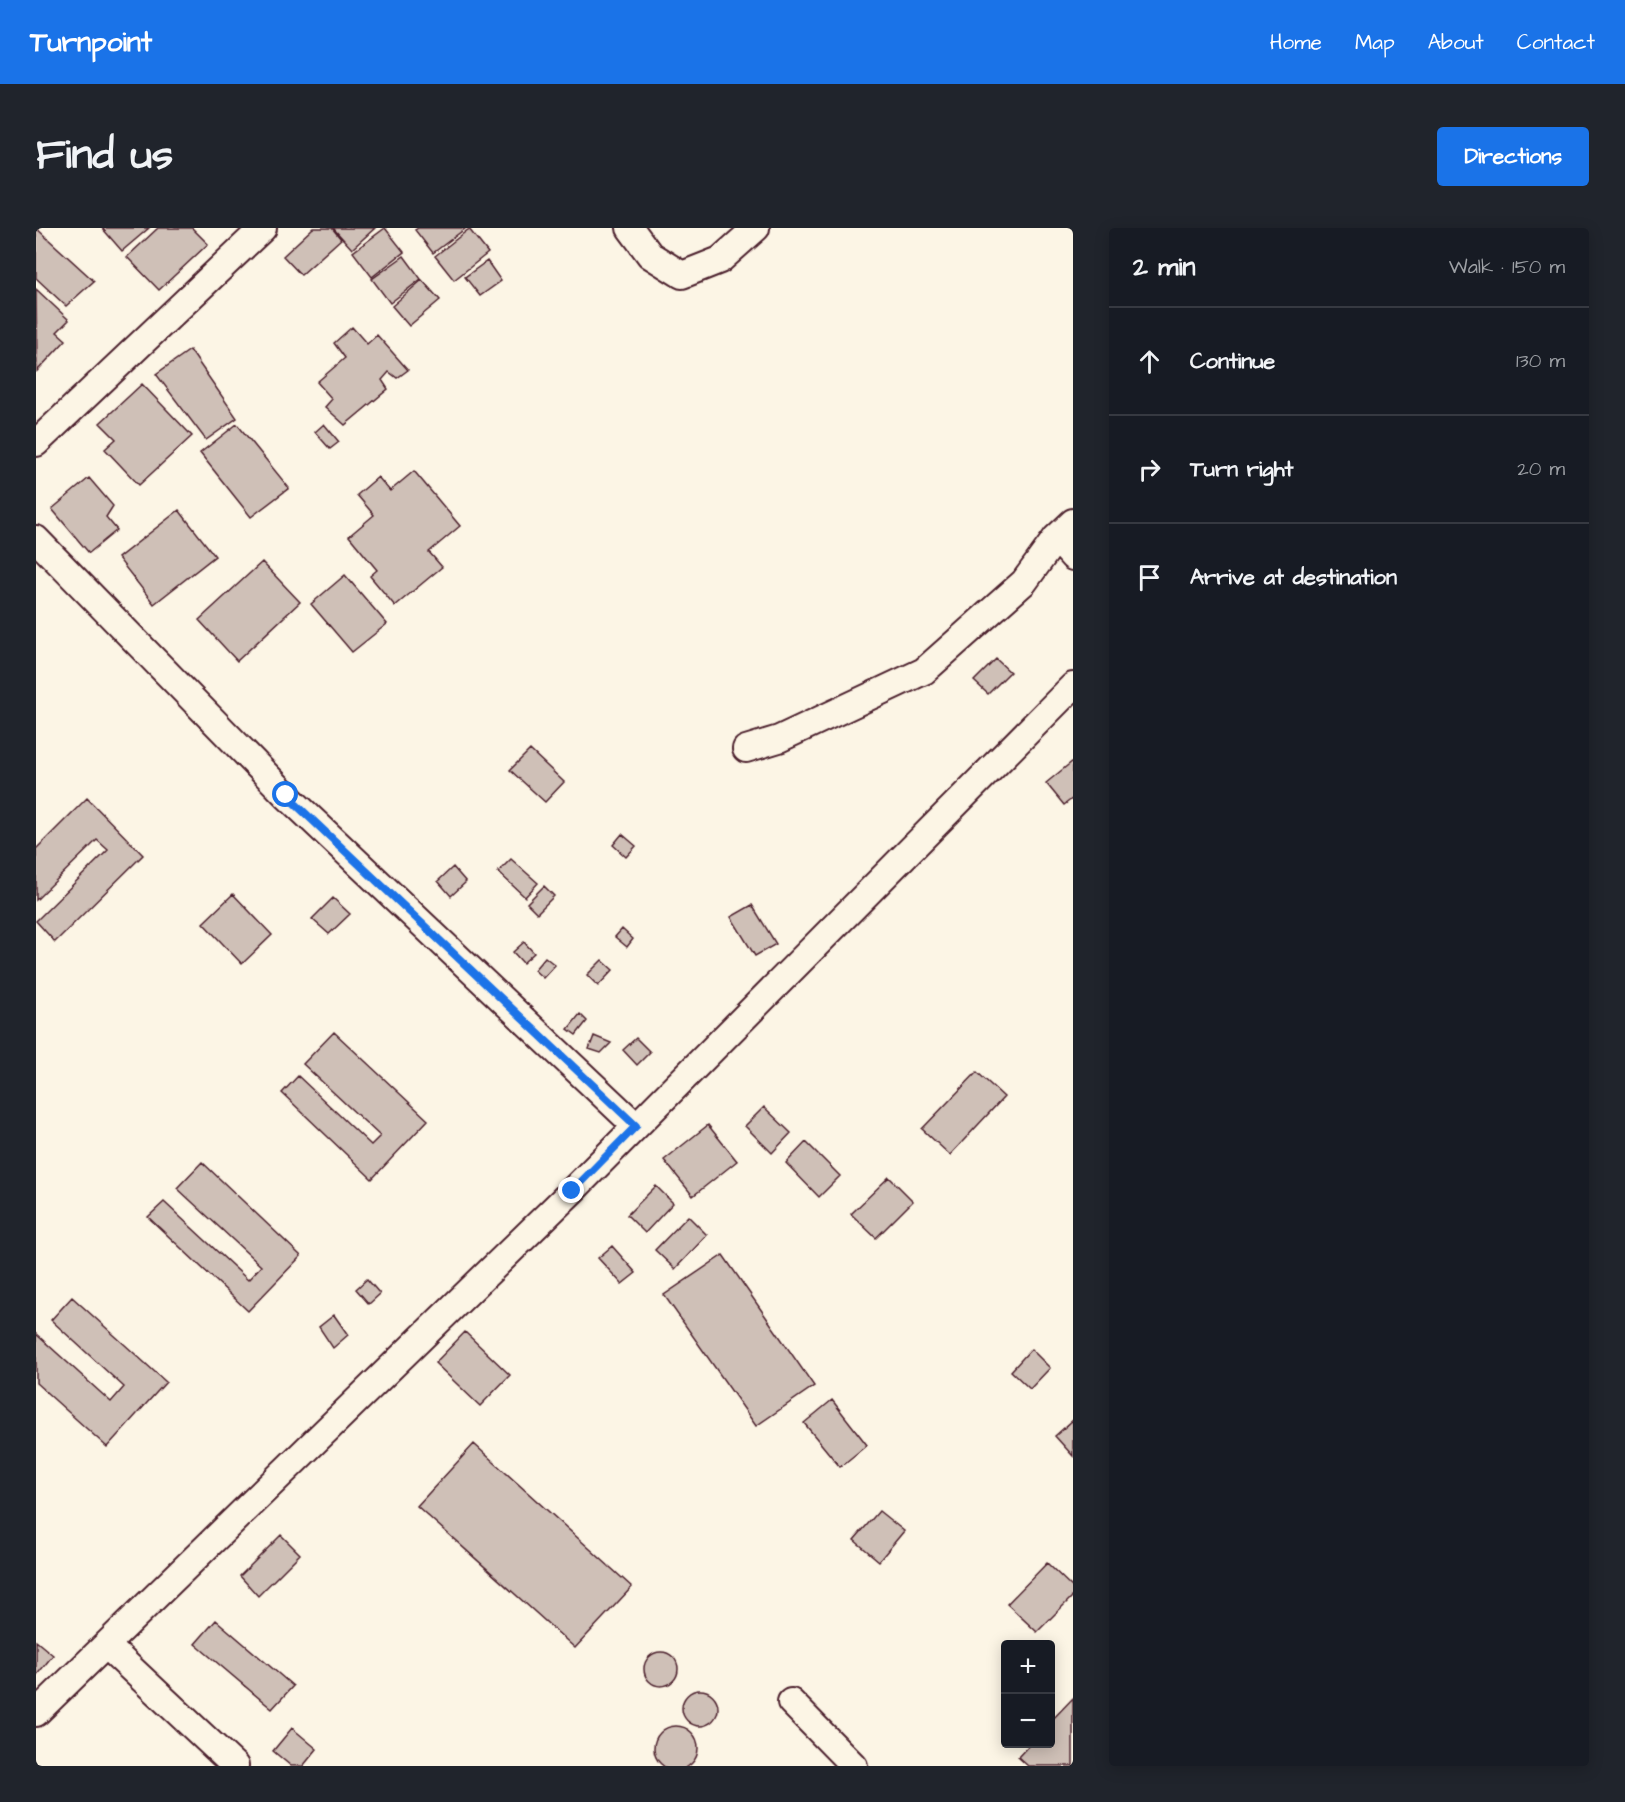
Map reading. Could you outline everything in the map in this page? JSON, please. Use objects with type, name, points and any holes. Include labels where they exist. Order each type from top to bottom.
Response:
[{"type":"street","points":[[36,443],[263,228]]},
{"type":"street","points":[[630,228],[650,255],[682,275],[720,260],[756,228]]},
{"type":"street","points":[[1065,530],[1073,557]]},
{"type":"street","points":[[746,748],[778,738],[924,671],[1024,582],[1065,530]]},
{"type":"street","points":[[36,539],[286,795],[636,1126]]},
{"type":"street","points":[[36,1713],[636,1126],[1073,686]]},
{"type":"street","points":[[106,1645],[235,1766]]},
{"type":"street","points":[[791,1702],[854,1766]]},
{"type":"building","points":[[36,228],[94,281],[66,306],[36,278]]},
{"type":"building","points":[[102,228],[149,228],[122,251]]},
{"type":"building","points":[[158,228],[192,228],[208,244],[159,290],[127,257]]},
{"type":"building","points":[[313,228],[332,228],[341,239],[301,275],[283,256]]},
{"type":"building","points":[[333,228],[375,228],[352,249]]},
{"type":"building","points":[[385,228],[404,252],[372,277],[353,252]]},
{"type":"building","points":[[418,228],[466,228],[433,253],[415,230]]},
{"type":"building","points":[[469,229],[488,253],[454,280],[435,256]]},
{"type":"building","points":[[404,256],[421,279],[390,303],[372,279]]},
{"type":"building","points":[[487,261],[501,281],[480,296],[465,277]]},
{"type":"building","points":[[422,280],[440,300],[409,326],[392,306]]},
{"type":"building","points":[[36,289],[69,320],[57,332],[66,340],[37,371]]},
{"type":"building","points":[[352,327],[367,344],[377,335],[408,370],[397,378],[389,372],[382,380],[388,389],[345,425],[325,407],[332,399],[317,382],[345,358],[334,343]]},
{"type":"building","points":[[190,350],[237,418],[206,440],[156,374]]},
{"type":"building","points":[[142,384],[192,436],[139,485],[105,449],[116,439],[100,423]]},
{"type":"building","points":[[237,424],[289,488],[251,517],[200,453]]},
{"type":"building","points":[[324,424],[339,442],[330,449],[315,432]]},
{"type":"building","points":[[414,471],[460,526],[429,552],[442,567],[395,606],[370,576],[377,570],[349,536],[374,515],[357,495],[378,477],[390,491]]},
{"type":"building","points":[[89,478],[113,506],[106,517],[117,530],[89,553],[52,509]]},
{"type":"building","points":[[179,510],[215,556],[154,604],[118,558]]},
{"type":"building","points":[[262,562],[300,602],[237,661],[199,620]]},
{"type":"building","points":[[345,575],[387,624],[352,652],[311,604]]},
{"type":"building","points":[[996,659],[1010,672],[988,694],[974,681]]},
{"type":"building","points":[[530,750],[564,782],[545,802],[510,770]]},
{"type":"building","points":[[1073,761],[1073,798],[1064,805],[1046,783]]},
{"type":"building","points":[[87,798],[143,855],[55,942],[36,921],[108,850],[97,840],[36,900],[36,849]]},
{"type":"building","points":[[622,834],[636,846],[626,857],[613,845]]},
{"type":"building","points":[[511,859],[538,883],[525,897],[498,872]]},
{"type":"building","points":[[453,867],[466,882],[451,896],[438,881]]},
{"type":"building","points":[[544,886],[554,896],[537,913],[527,903]]},
{"type":"building","points":[[233,894],[272,935],[242,964],[203,923]]},
{"type":"building","points":[[333,898],[350,914],[329,934],[312,919]]},
{"type":"building","points":[[752,905],[776,944],[755,956],[731,917]]},
{"type":"building","points":[[622,929],[633,939],[627,947],[615,937]]},
{"type":"building","points":[[524,942],[534,953],[523,963],[513,952]]},
{"type":"building","points":[[545,957],[555,965],[543,978],[534,970]]},
{"type":"building","points":[[602,960],[613,970],[598,986],[587,975]]},
{"type":"building","points":[[580,1014],[587,1021],[576,1035],[568,1029]]},
{"type":"building","points":[[334,1032],[428,1120],[372,1179],[282,1093],[298,1076],[371,1145],[380,1136],[303,1064]]},
{"type":"building","points":[[594,1036],[611,1043],[601,1053],[589,1049]]},
{"type":"building","points":[[636,1038],[650,1052],[637,1065],[623,1050]]},
{"type":"building","points":[[977,1072],[1004,1097],[950,1155],[922,1129]]},
{"type":"building","points":[[764,1107],[791,1133],[772,1153],[745,1126]]},
{"type":"building","points":[[708,1125],[737,1161],[693,1196],[664,1160]]},
{"type":"building","points":[[806,1142],[840,1176],[819,1197],[786,1163]]},
{"type":"building","points":[[202,1162],[301,1256],[248,1311],[148,1217],[164,1202],[248,1280],[261,1266],[177,1188]]},
{"type":"building","points":[[889,1177],[913,1201],[876,1238],[851,1214]]},
{"type":"building","points":[[656,1186],[673,1203],[645,1233],[627,1215]]},
{"type":"building","points":[[688,1216],[707,1235],[675,1269],[655,1250]]},
{"type":"building","points":[[612,1246],[636,1273],[622,1284],[598,1258]]},
{"type":"building","points":[[723,1255],[814,1386],[756,1426],[664,1295]]},
{"type":"building","points":[[367,1279],[380,1294],[369,1304],[356,1289]]},
{"type":"building","points":[[72,1297],[166,1382],[107,1447],[36,1383],[36,1334],[111,1402],[124,1387],[51,1320]]},
{"type":"building","points":[[334,1315],[348,1335],[333,1348],[319,1327]]},
{"type":"building","points":[[465,1332],[510,1375],[480,1406],[435,1363]]},
{"type":"building","points":[[1031,1349],[1050,1368],[1030,1389],[1011,1371]]},
{"type":"building","points":[[832,1400],[867,1445],[840,1467],[804,1423]]},
{"type":"building","points":[[1073,1420],[1073,1456],[1055,1436]]},
{"type":"building","points":[[474,1444],[632,1587],[575,1648],[417,1506]]},
{"type":"building","points":[[879,1511],[904,1531],[879,1561],[854,1540]]},
{"type":"building","points":[[281,1535],[300,1554],[258,1596],[240,1576]]},
{"type":"building","points":[[1047,1563],[1073,1588],[1073,1596],[1037,1632],[1007,1604]]},
{"type":"building","points":[[216,1620],[293,1686],[272,1709],[195,1644]]},
{"type":"building","points":[[36,1641],[53,1655],[36,1676]]},
{"type":"building","points":[[661,1652],[673,1657],[678,1669],[673,1681],[661,1686],[649,1681],[644,1669],[649,1657]]},
{"type":"building","points":[[700,1690],[713,1695],[718,1708],[713,1721],[700,1726],[687,1721],[682,1708],[687,1695]]},
{"type":"building","points":[[1073,1698],[1073,1766],[1028,1766],[1018,1757],[1026,1748],[1055,1748],[1055,1717]]},
{"type":"building","points":[[676,1726],[691,1733],[698,1748],[691,1763],[676,1770],[661,1763],[654,1748],[661,1733]]},
{"type":"building","points":[[292,1728],[317,1749],[303,1766],[291,1766],[273,1751]]},
{"type":"route","points":[[286,795],[636,1126],[572,1191]]}]
